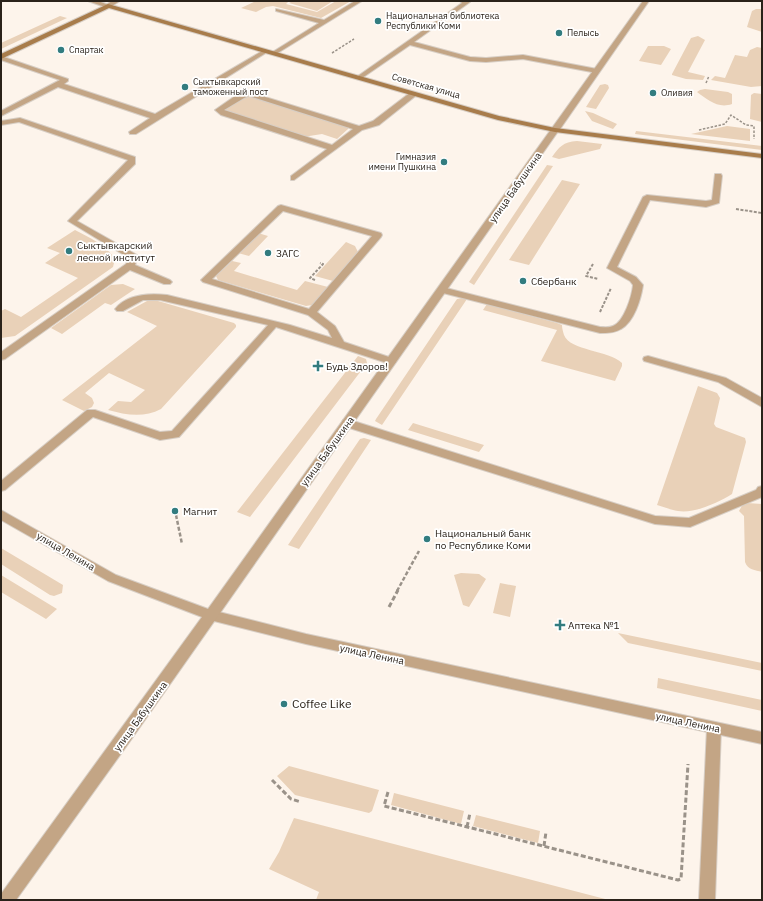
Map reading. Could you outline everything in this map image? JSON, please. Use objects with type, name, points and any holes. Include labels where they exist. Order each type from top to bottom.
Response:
[{"type":"main road","name":"Советская улица","points":[[108,6],[498,118],[555,130],[762,156]]},
{"type":"main road","points":[[1,58],[108,6]]},
{"type":"street","name":"Советская улица","points":[[91,1],[108,6]]},
{"type":"street","points":[[108,6],[117,1]]},
{"type":"street","points":[[274,53],[359,1]]},
{"type":"street","points":[[360,78],[467,2],[463,1]]},
{"type":"street","name":"улица Бабушкина","points":[[6,900],[211,615],[598,71],[646,1]]},
{"type":"street","points":[[278,10],[324,22]]},
{"type":"street","points":[[409,43],[470,59],[486,60],[523,57],[598,71]]},
{"type":"street","points":[[132,132],[266,51]]},
{"type":"street","points":[[1,58],[66,80],[1,114]]},
{"type":"street","points":[[58,84],[156,117]]},
{"type":"street","points":[[332,148],[220,112],[220,109],[243,94],[249,94],[358,128]]},
{"type":"street","points":[[294,178],[358,128],[376,123],[414,94]]},
{"type":"street","points":[[1,123],[20,120],[132,159],[132,162],[72,221],[134,257],[129,266],[1,357]]},
{"type":"street","points":[[442,290],[600,330],[612,330],[621,326],[627,318],[638,290],[638,284],[633,279],[612,268],[647,197],[710,204],[716,201],[718,176]]},
{"type":"street","points":[[311,313],[378,235],[281,208],[206,280],[311,313],[332,328],[340,345]]},
{"type":"street","points":[[129,266],[167,282]]},
{"type":"street","points":[[120,309],[132,301],[152,296],[166,298],[274,324],[391,361]]},
{"type":"street","points":[[1,487],[91,413],[160,436],[175,434],[274,324]]},
{"type":"street","points":[[648,359],[722,380],[762,403]]},
{"type":"street","points":[[347,423],[655,520],[690,523],[762,491]]},
{"type":"street","name":"улица Ленина","points":[[1,514],[112,578],[211,615],[306,639],[762,738]]},
{"type":"street","points":[[708,900],[714,728]]},
{"type":"path","points":[[331,54],[354,39]]},
{"type":"path","points":[[706,83],[709,76]]},
{"type":"path","points":[[698,130],[725,124],[731,115],[746,125],[754,126],[754,143]]},
{"type":"path","points":[[736,209],[762,212]]},
{"type":"path","points":[[176,514],[182,544]]},
{"type":"path","points":[[389,607],[419,551]]},
{"type":"path","points":[[388,792],[384,806],[678,880],[680,879],[688,764]]},
{"type":"path","points":[[272,780],[291,799],[301,802]]},
{"type":"path","points":[[467,827],[470,813]]},
{"type":"path","points":[[544,846],[546,832]]},
{"type":"shaded area","points":[[256,1],[289,1],[286,4],[317,12],[336,1],[351,1],[321,18],[273,6],[266,7],[256,12],[241,8]]},
{"type":"shaded area","points":[[293,1],[333,1],[317,11],[289,3]]},
{"type":"shaded area","points":[[762,9],[762,32],[747,27],[752,11]]},
{"type":"shaded area","points":[[60,16],[67,18],[1,49],[1,43]]},
{"type":"shaded area","points":[[698,36],[705,40],[688,72],[705,76],[703,80],[686,79],[672,75],[691,38]]},
{"type":"shaded area","points":[[648,46],[664,46],[671,49],[661,65],[639,61]]},
{"type":"shaded area","points":[[757,47],[762,48],[762,86],[751,87],[711,80],[715,76],[725,78],[735,55],[747,57],[750,50]]},
{"type":"shaded area","points":[[600,85],[608,85],[609,88],[596,109],[586,107]]},
{"type":"shaded area","points":[[705,89],[728,92],[732,94],[732,104],[718,105],[709,101],[697,92]]},
{"type":"shaded area","points":[[754,93],[762,94],[762,122],[750,119],[751,95]]},
{"type":"shaded area","points":[[249,95],[348,127],[348,129],[337,139],[322,134],[303,137],[224,110]]},
{"type":"shaded area","points":[[585,111],[617,124],[613,129],[592,121]]},
{"type":"shaded area","points":[[727,126],[750,129],[750,141],[691,134]]},
{"type":"shaded area","points":[[636,131],[762,146],[762,150],[635,134]]},
{"type":"shaded area","points":[[577,141],[602,144],[600,149],[559,159],[552,157],[562,146]]},
{"type":"shaded area","points":[[547,165],[553,166],[474,285],[469,282]]},
{"type":"shaded area","points":[[562,180],[580,184],[529,265],[509,260]]},
{"type":"shaded area","points":[[75,230],[97,242],[107,250],[115,259],[113,267],[15,336],[1,338],[1,311],[5,309],[21,317],[78,278],[45,263],[60,253],[47,248]]},
{"type":"shaded area","points":[[258,233],[268,236],[249,256],[238,253]]},
{"type":"shaded area","points":[[346,242],[355,246],[358,252],[333,281],[315,276]]},
{"type":"shaded area","points":[[232,261],[241,263],[234,271],[297,290],[305,281],[328,287],[312,305],[306,306],[218,280],[216,276]]},
{"type":"shaded area","points":[[123,284],[135,289],[111,305],[105,303],[62,334],[51,328],[111,285]]},
{"type":"shaded area","points":[[457,299],[467,299],[382,425],[375,421]]},
{"type":"shaded area","points":[[147,301],[158,301],[234,323],[236,327],[161,409],[155,412],[135,415],[108,410],[118,401],[131,402],[145,390],[109,373],[85,393],[92,398],[94,403],[92,407],[84,411],[62,400],[157,326],[127,312]]},
{"type":"shaded area","points":[[487,304],[562,325],[564,335],[574,344],[608,355],[622,363],[615,381],[541,361],[557,330],[483,310]]},
{"type":"shaded area","points":[[358,356],[366,359],[367,363],[250,517],[237,512]]},
{"type":"shaded area","points":[[698,386],[717,393],[720,398],[714,424],[716,427],[745,438],[746,442],[732,494],[713,504],[699,509],[691,511],[678,511],[657,505]]},
{"type":"shaded area","points":[[413,423],[484,445],[479,452],[408,430]]},
{"type":"shaded area","points":[[364,438],[371,440],[299,549],[288,545],[360,439]]},
{"type":"shaded area","points":[[743,504],[762,504],[762,572],[750,568],[745,562],[744,516],[739,511]]},
{"type":"shaded area","points":[[1,548],[63,585],[62,593],[54,596],[50,595],[1,564]]},
{"type":"shaded area","points":[[461,573],[479,574],[486,579],[469,607],[463,605],[454,575]]},
{"type":"shaded area","points":[[1,575],[57,609],[46,619],[1,592]]},
{"type":"shaded area","points":[[500,583],[516,586],[510,617],[493,613]]},
{"type":"shaded area","points":[[618,633],[762,663],[762,671],[628,643]]},
{"type":"shaded area","points":[[658,678],[762,700],[762,711],[657,688]]},
{"type":"shaded area","points":[[289,766],[379,790],[372,811],[369,813],[295,795],[277,776]]},
{"type":"shaded area","points":[[394,793],[464,811],[461,824],[391,805]]},
{"type":"shaded area","points":[[476,815],[540,831],[538,843],[473,826]]},
{"type":"shaded area","points":[[294,818],[609,900],[316,900],[319,892],[269,869],[279,852]]},
{"type":"place","name":"Национальная библиотека Республики Коми","points":[[378,21]]},
{"type":"place","name":"Пелысь","points":[[559,33]]},
{"type":"place","name":"Спартак","points":[[61,50]]},
{"type":"place","name":"Сыктывкарский таможенный пост","points":[[185,87]]},
{"type":"place","name":"Оливия","points":[[653,93]]},
{"type":"place","name":"Гимназия имени Пушкина","points":[[444,162]]},
{"type":"place","name":"Сыктывкарский лесной институт","points":[[69,251]]},
{"type":"place","name":"ЗАГС","points":[[268,253]]},
{"type":"place","name":"Сбербанк","points":[[523,281]]},
{"type":"place","name":"Будь Здоров!","points":[[318,366]]},
{"type":"place","name":"Магнит","points":[[175,511]]},
{"type":"place","name":"Национальный банк по Республике Коми","points":[[427,539]]},
{"type":"place","name":"Аптека №1","points":[[560,625]]},
{"type":"place","name":"Coffee Like","points":[[284,704]]}]
